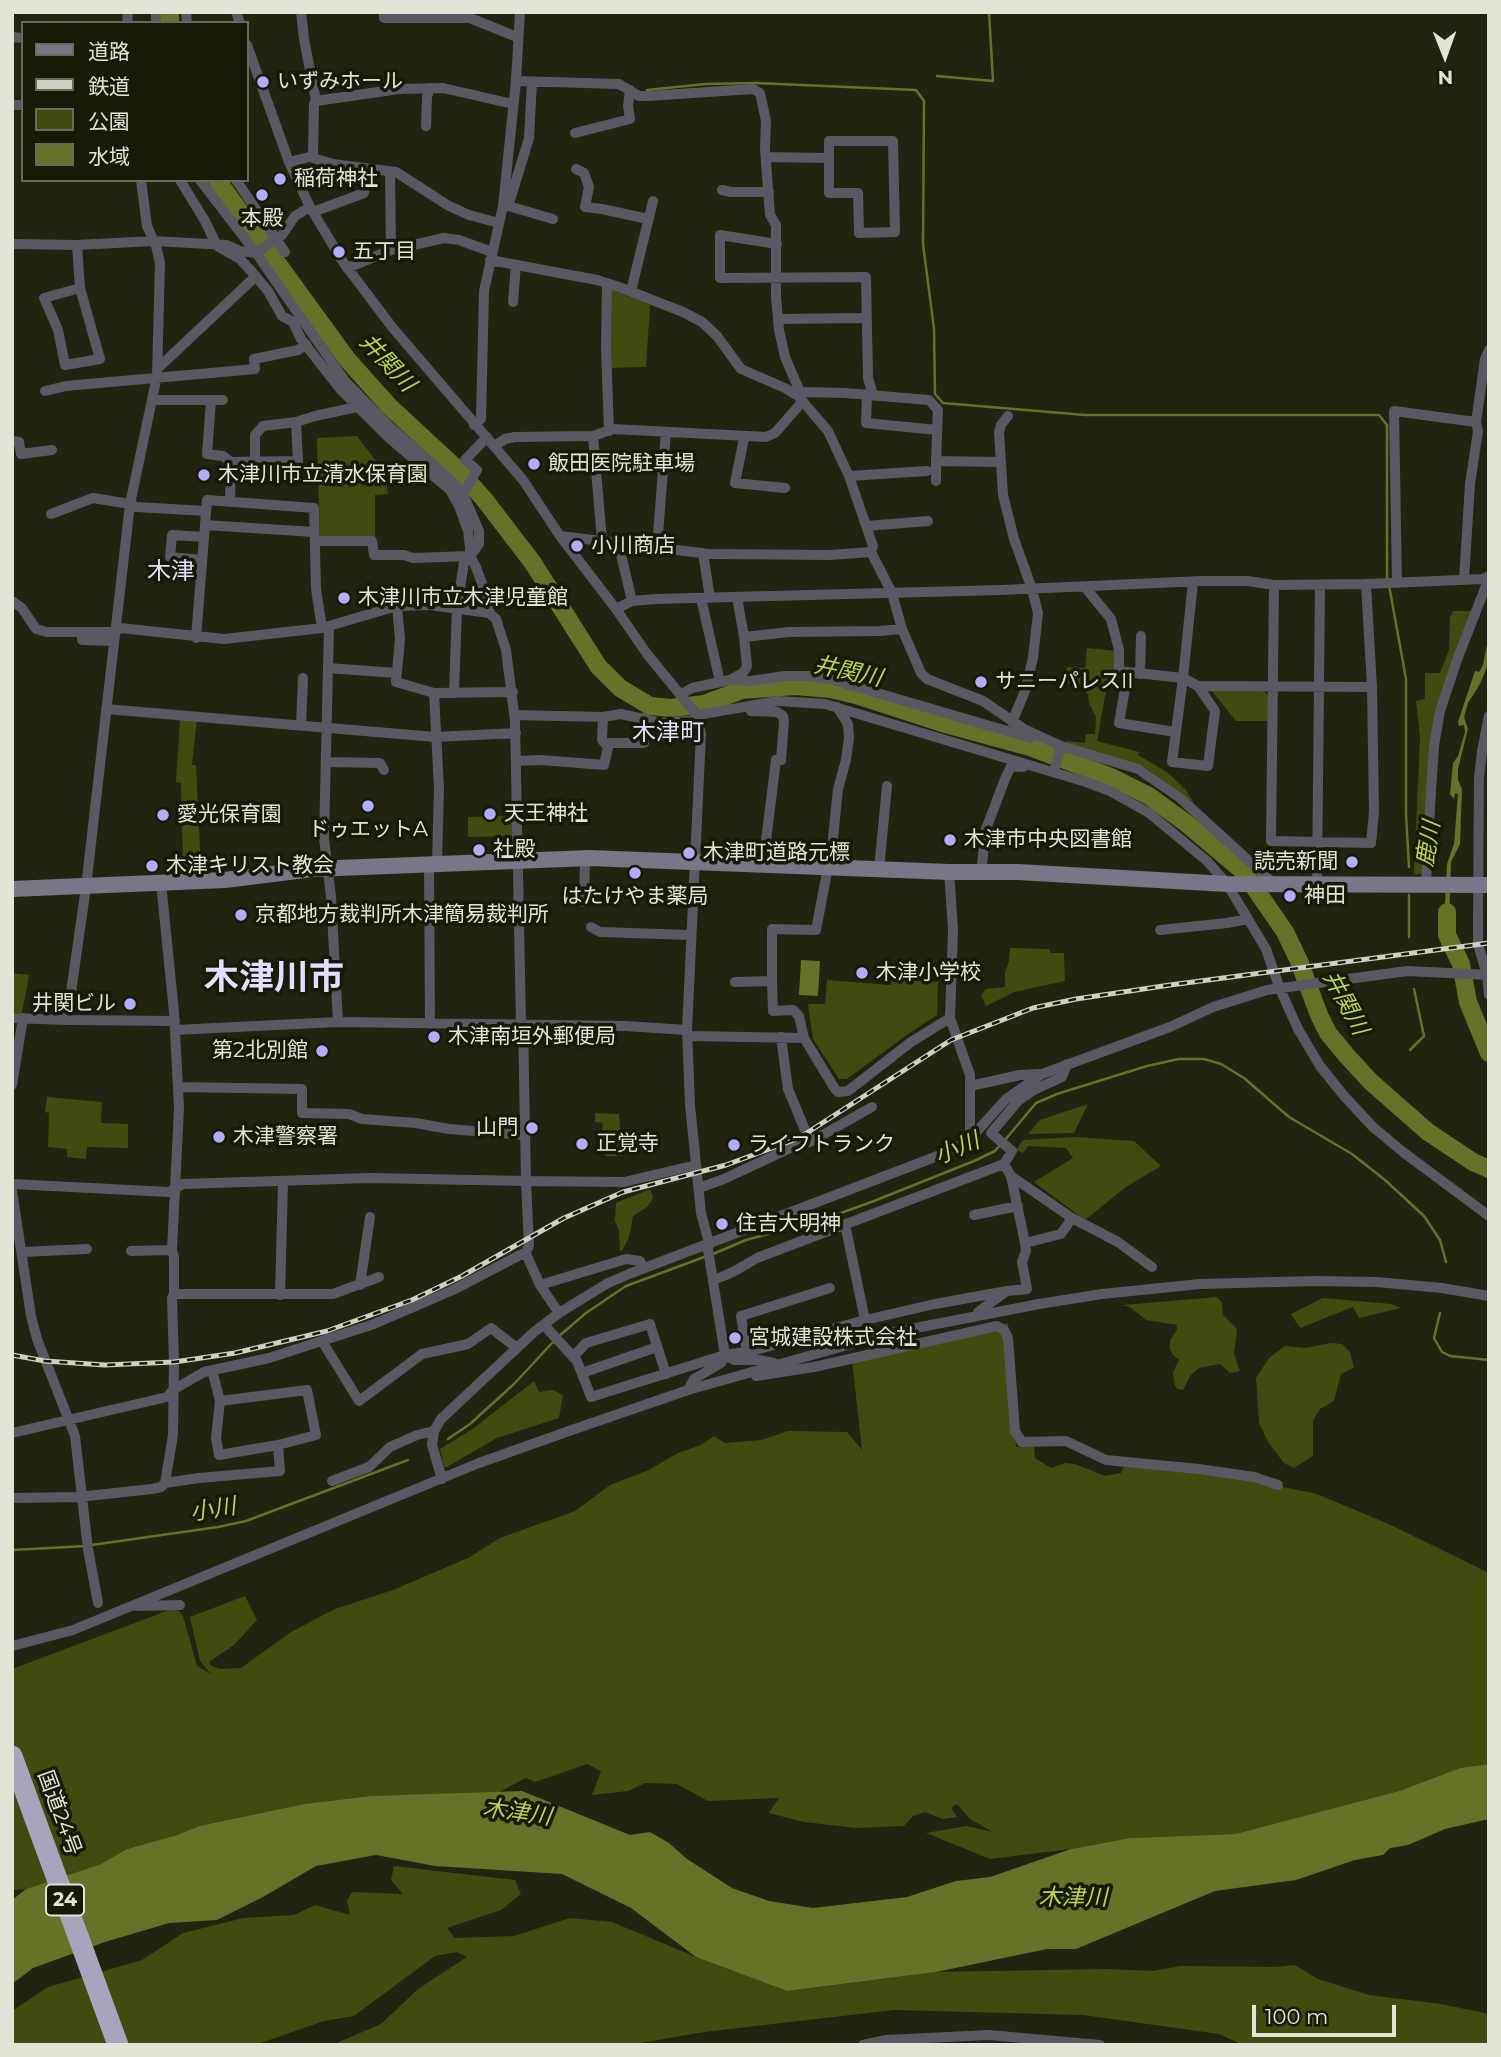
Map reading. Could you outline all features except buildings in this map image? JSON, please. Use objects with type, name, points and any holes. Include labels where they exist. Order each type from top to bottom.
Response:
[{"type":"highway","name":"国道24号","points":[[12,1756],[117,2045]]},
{"type":"street","points":[[302,12],[304,39],[316,101],[313,156]]},
{"type":"street","points":[[384,12],[384,18],[466,17],[517,37]]},
{"type":"street","points":[[474,425],[481,419],[484,291],[504,205],[520,12]]},
{"type":"street","points":[[248,48],[289,162],[312,209],[347,268],[392,327],[474,425],[496,445],[560,536],[696,716],[701,734],[687,1033],[690,1105],[701,1213],[709,1246],[725,1355],[721,1363],[694,1379],[688,1390]]},
{"type":"street","points":[[516,82],[619,85],[639,96],[753,89],[760,93],[766,121],[770,215],[776,225],[775,277],[778,318],[785,357],[800,396],[828,431],[849,476],[873,546],[871,552],[892,593],[902,629],[921,673],[983,701],[1012,722],[1061,747]]},
{"type":"street","points":[[504,205],[510,200],[529,138],[532,82]]},
{"type":"street","points":[[426,126],[429,88]]},
{"type":"street","points":[[316,101],[400,89],[443,88],[513,104]]},
{"type":"street","points":[[575,133],[630,119],[629,90]]},
{"type":"street","points":[[829,141],[893,141],[895,232],[859,233],[858,193],[829,193],[829,158],[829,141]]},
{"type":"street","points":[[289,162],[313,156]]},
{"type":"street","points":[[313,156],[333,164],[402,175],[449,206],[499,223]]},
{"type":"street","points":[[766,157],[829,158]]},
{"type":"street","points":[[12,244],[153,241],[234,246],[240,251],[257,252],[276,239],[295,216],[364,193],[367,169]]},
{"type":"street","points":[[576,169],[584,173],[589,187],[585,207],[648,219]]},
{"type":"street","points":[[390,172],[391,250]]},
{"type":"street","points":[[67,1020],[86,887],[130,504],[157,372],[160,263],[146,226],[141,182]]},
{"type":"street","points":[[181,182],[217,246],[240,259],[256,276],[282,316],[293,322]]},
{"type":"street","points":[[202,182],[257,252],[345,381],[389,426],[464,492],[480,535],[479,544],[464,562],[457,608],[454,693]]},
{"type":"street","points":[[237,182],[285,252]]},
{"type":"street","points":[[722,190],[769,192]]},
{"type":"street","points":[[631,291],[653,201]]},
{"type":"street","points":[[504,205],[553,219]]},
{"type":"street","points":[[776,244],[720,235],[720,278],[866,277],[870,395],[866,423],[937,430]]},
{"type":"street","points":[[347,268],[391,250],[444,238],[459,240],[516,265],[631,291],[702,322],[717,336],[741,369],[800,396],[870,395],[929,400],[938,410],[936,481]]},
{"type":"street","points":[[77,244],[80,288],[100,359],[65,365],[58,331],[44,298],[80,288]]},
{"type":"street","points":[[513,302],[516,265]]},
{"type":"street","points":[[157,372],[256,276]]},
{"type":"street","points":[[273,279],[274,289],[306,344],[356,407],[450,490],[468,531],[470,556],[490,606],[489,613]]},
{"type":"street","points":[[607,284],[609,431]]},
{"type":"street","points":[[778,318],[867,318]]},
{"type":"street","points":[[45,391],[157,372],[255,369],[254,359],[298,350],[306,344]]},
{"type":"street","points":[[1464,579],[1470,484],[1478,431],[1476,422],[1485,359],[1489,350]]},
{"type":"street","points":[[496,445],[515,437],[593,436],[609,431],[766,437],[775,433],[800,396]]},
{"type":"street","points":[[153,400],[223,400]]},
{"type":"street","points":[[211,400],[207,454],[223,456],[231,462],[298,461],[296,422]]},
{"type":"street","points":[[255,462],[255,435],[263,426],[296,422],[356,407]]},
{"type":"street","points":[[1392,583],[1394,411],[1476,422]]},
{"type":"street","points":[[1008,416],[999,432],[1003,495],[1038,614],[1033,658],[1025,691],[1012,722]]},
{"type":"street","points":[[657,547],[666,432]]},
{"type":"street","points":[[593,436],[602,540]]},
{"type":"street","points":[[464,492],[477,470],[466,460],[487,437]]},
{"type":"street","points":[[744,438],[735,483],[785,488]]},
{"type":"street","points":[[12,441],[19,442],[21,454],[52,450]]},
{"type":"street","points":[[936,461],[1000,462]]},
{"type":"street","points":[[230,501],[231,462]]},
{"type":"street","points":[[595,469],[664,467]]},
{"type":"street","points":[[849,476],[928,471]]},
{"type":"street","points":[[51,514],[93,498],[136,507],[206,511]]},
{"type":"street","points":[[195,638],[207,500],[314,508],[316,589],[326,627],[328,668],[324,838],[331,897],[338,1022]]},
{"type":"street","points":[[867,526],[928,521]]},
{"type":"street","points":[[205,525],[372,541],[374,555],[404,555],[414,558],[470,556]]},
{"type":"street","points":[[202,560],[170,557],[172,535],[204,537]]},
{"type":"street","points":[[560,536],[703,553],[830,555],[871,552]]},
{"type":"street","points":[[618,542],[632,601]]},
{"type":"street","points":[[703,553],[706,598],[725,681]]},
{"type":"street","points":[[616,609],[632,601],[706,598],[1193,582],[1366,584],[1489,577]]},
{"type":"street","points":[[1429,884],[1430,791],[1440,711],[1489,577]]},
{"type":"street","points":[[1085,587],[1111,619],[1119,650],[1119,671],[1183,678],[1198,686],[1216,711],[1208,766],[1172,762],[1183,678],[1193,582]]},
{"type":"street","points":[[1274,585],[1271,841],[1371,843],[1374,812],[1366,584]]},
{"type":"street","points":[[1317,883],[1320,585]]},
{"type":"street","points":[[725,681],[746,669],[737,597]]},
{"type":"street","points":[[12,601],[22,608],[36,629],[114,636]]},
{"type":"street","points":[[114,636],[120,628],[224,639],[326,627],[397,606],[457,608],[489,613],[496,619],[506,650],[516,733],[517,860],[529,1246],[525,1254]]},
{"type":"street","points":[[397,606],[400,639],[396,673],[398,683],[434,693],[513,692]]},
{"type":"street","points":[[744,637],[789,632],[902,629]]},
{"type":"street","points":[[1141,636],[1134,673],[1119,723],[1175,732]]},
{"type":"street","points":[[328,668],[396,673]]},
{"type":"street","points":[[682,696],[692,688],[725,681],[811,676],[1138,769],[1180,798],[1267,883]]},
{"type":"street","points":[[301,725],[303,678]]},
{"type":"street","points":[[1198,686],[1371,687]]},
{"type":"street","points":[[430,1024],[433,864],[439,788],[434,693]]},
{"type":"street","points":[[514,715],[603,717],[621,714],[661,723],[778,701],[799,701],[837,707],[1110,790],[1149,813],[1207,861],[1229,884],[1272,961],[1284,988],[1291,1016],[1320,1066],[1353,1107],[1403,1152],[1489,1216]]},
{"type":"street","points":[[837,707],[849,728],[848,751],[838,789],[829,867],[816,930],[772,929],[774,1011],[793,1010],[799,1016],[804,1038],[838,1092],[848,1091],[911,1042],[950,1018]]},
{"type":"street","points":[[106,709],[435,737],[516,733]]},
{"type":"street","points":[[712,712],[726,715],[770,710],[783,716],[781,760],[776,760],[763,865]]},
{"type":"street","points":[[1489,716],[1479,778],[1478,944],[1489,995]]},
{"type":"street","points":[[603,717],[602,740],[608,747]]},
{"type":"street","points":[[517,761],[541,760],[604,765],[609,743],[644,743],[644,718]]},
{"type":"street","points":[[1054,771],[1061,747]]},
{"type":"street","points":[[326,762],[380,763],[384,770]]},
{"type":"street","points":[[981,872],[986,829],[1011,766],[1054,771]]},
{"type":"street","points":[[879,869],[887,786]]},
{"type":"street","points":[[12,889],[225,880],[327,869],[585,858],[1229,884],[1480,885]]},
{"type":"street","points":[[584,902],[585,858]]},
{"type":"street","points":[[949,872],[953,929],[950,1018],[970,1075],[970,1139]]},
{"type":"street","points":[[161,883],[178,1087],[172,1250],[173,1435],[165,1483]]},
{"type":"street","points":[[1160,930],[1248,919]]},
{"type":"street","points":[[591,927],[600,932],[690,935]]},
{"type":"street","points":[[442,1479],[433,1452],[434,1431],[441,1419],[544,1325],[608,1283],[948,1152],[970,1139],[1000,1105],[1042,1074],[1170,1027],[1213,1007],[1266,990],[1407,971],[1485,975]]},
{"type":"street","points":[[736,982],[772,981]]},
{"type":"street","points":[[12,1085],[18,1018],[175,1026],[338,1022],[522,1024],[804,1038]]},
{"type":"street","points":[[781,1037],[788,1089],[810,1142]]},
{"type":"street","points":[[713,1276],[733,1272],[757,1258],[1004,1164],[1012,1151],[991,1133],[1012,1108],[1034,1090],[1062,1077],[1067,1064]]},
{"type":"street","points":[[971,1086],[1032,1073],[1042,1074]]},
{"type":"street","points":[[178,1087],[302,1089],[302,1113],[349,1114],[362,1119],[524,1135]]},
{"type":"street","points":[[699,1188],[724,1180],[801,1143],[810,1142],[872,1107]]},
{"type":"street","points":[[544,1325],[570,1353],[582,1373],[591,1397],[725,1355],[747,1352],[865,1320],[935,1304],[1027,1289],[1022,1262],[1026,1251],[1025,1243],[1011,1176],[1004,1164]]},
{"type":"street","points":[[12,1184],[169,1192],[183,1184],[408,1177],[624,1182],[696,1165]]},
{"type":"street","points":[[1011,1176],[1072,1218],[1118,1242],[1152,1266]]},
{"type":"street","points":[[280,1295],[283,1182]]},
{"type":"street","points":[[12,1191],[37,1339],[75,1436],[88,1549],[98,1603]]},
{"type":"street","points":[[974,1216],[1018,1206]]},
{"type":"street","points":[[360,1285],[370,1217]]},
{"type":"street","points":[[1025,1243],[1061,1234],[1072,1218]]},
{"type":"street","points":[[845,1224],[865,1320]]},
{"type":"street","points":[[22,1252],[87,1249]]},
{"type":"street","points":[[131,1251],[172,1250]]},
{"type":"street","points":[[525,1254],[540,1286],[559,1313]]},
{"type":"street","points":[[12,1433],[167,1396],[204,1372],[269,1358],[415,1307],[453,1290],[497,1265],[525,1254]]},
{"type":"street","points":[[540,1286],[626,1259],[640,1261],[643,1268]]},
{"type":"street","points":[[174,1294],[333,1294],[379,1277]]},
{"type":"street","points":[[12,1646],[68,1632],[442,1479],[569,1431],[688,1390],[863,1339],[973,1315],[1102,1294],[1231,1282],[1377,1282],[1442,1287],[1489,1296]]},
{"type":"street","points":[[747,1352],[741,1315],[830,1288]]},
{"type":"street","points":[[973,1315],[1007,1291]]},
{"type":"street","points":[[570,1353],[586,1343],[649,1324],[666,1374]]},
{"type":"street","points":[[733,1377],[814,1367],[997,1326],[1006,1332],[1016,1432],[1022,1441],[1066,1441],[1106,1460],[1199,1469],[1254,1477],[1278,1485]]},
{"type":"street","points":[[322,1341],[359,1401],[422,1354],[468,1344],[491,1328],[517,1348]]},
{"type":"street","points":[[582,1373],[657,1348]]},
{"type":"street","points":[[725,1355],[734,1360],[759,1360],[777,1364]]},
{"type":"street","points":[[212,1370],[220,1401],[216,1438],[219,1455],[278,1445],[316,1435],[307,1390],[220,1401]]},
{"type":"street","points":[[332,1481],[369,1466],[390,1447],[434,1431]]},
{"type":"street","points":[[12,1498],[82,1496],[152,1489],[165,1483],[280,1471],[278,1445]]},
{"type":"street","points":[[130,1606],[180,1605]]},
{"type":"street","points":[[863,2045],[886,2040],[989,2035],[1100,2045]]},
{"type":"green space","points":[[610,289],[650,305],[646,367],[609,368]]},
{"type":"green space","points":[[357,436],[385,473],[388,494],[375,495],[375,537],[320,538],[317,438]]},
{"type":"green space","points":[[1453,611],[1473,611],[1434,716],[1422,874],[1414,874],[1420,737],[1416,701],[1425,699],[1425,673],[1440,673],[1449,650],[1450,617]]},
{"type":"green space","points":[[1087,648],[1117,651],[1116,673],[1109,674],[1097,741],[1139,752],[1138,755],[1167,772],[1185,789],[1194,803],[1146,768],[1065,745],[1067,741],[1085,743],[1086,734],[1095,734],[1096,717],[1088,694],[1074,684],[1067,683],[1067,667],[1085,668]]},
{"type":"green space","points":[[1212,691],[1264,691],[1269,697],[1269,721],[1236,721]]},
{"type":"green space","points":[[180,718],[197,719],[192,765],[196,765],[201,869],[183,870],[181,783],[176,782]]},
{"type":"green space","points":[[513,816],[513,836],[468,837],[468,817]]},
{"type":"green space","points":[[1010,948],[1049,949],[1051,953],[1064,953],[1065,981],[1014,992],[986,1006],[981,995],[986,989],[1005,987]]},
{"type":"green space","points":[[12,973],[29,975],[22,1013],[12,1014]]},
{"type":"green space","points":[[892,979],[938,982],[937,1015],[847,1079],[839,1079],[813,1039],[808,1004],[825,1004],[827,980],[891,985]]},
{"type":"green space","points":[[47,1097],[102,1102],[101,1123],[128,1124],[128,1148],[87,1147],[86,1159],[67,1157],[67,1149],[48,1147],[49,1113],[45,1112]]},
{"type":"green space","points":[[1088,1104],[1074,1133],[1028,1134],[1040,1120]]},
{"type":"green space","points":[[595,1113],[619,1114],[622,1156],[605,1156],[607,1137],[601,1136],[603,1123],[595,1122]]},
{"type":"green space","points":[[1074,1137],[1134,1141],[1161,1166],[1126,1187],[1085,1220],[1034,1182],[1073,1158],[1066,1148],[1028,1146],[1023,1153],[1016,1150],[1023,1140]]},
{"type":"green space","points":[[651,1190],[653,1198],[647,1207],[633,1216],[629,1237],[620,1251],[619,1231],[615,1221],[616,1203]]},
{"type":"green space","points":[[1217,1297],[1222,1303],[1223,1315],[1237,1329],[1234,1354],[1240,1371],[1230,1373],[1220,1364],[1199,1368],[1190,1376],[1183,1390],[1177,1389],[1173,1372],[1179,1360],[1170,1349],[1170,1340],[1177,1330],[1177,1325],[1146,1320],[1130,1307],[1123,1305]]},
{"type":"green space","points":[[1323,1298],[1391,1304],[1401,1308],[1359,1318],[1353,1307],[1300,1328],[1291,1314]]},
{"type":"green space","points":[[1008,1323],[1016,1447],[1034,1447],[1035,1458],[1051,1468],[1065,1463],[1075,1464],[1105,1476],[1121,1473],[1124,1465],[1221,1474],[1317,1494],[1391,1525],[1489,1573],[1489,1764],[1460,1768],[1399,1791],[1235,1834],[1130,1838],[1071,1849],[990,1859],[926,1833],[966,1826],[993,1832],[970,1819],[957,1804],[951,1808],[957,1817],[943,1819],[925,1812],[913,1816],[904,1826],[856,1828],[804,1822],[769,1813],[779,1798],[708,1801],[677,1784],[645,1783],[628,1791],[592,1795],[601,1771],[587,1764],[535,1782],[526,1778],[497,1793],[370,1796],[304,1804],[199,1826],[127,1849],[101,1864],[26,1889],[12,1890],[12,1669],[172,1609],[183,1616],[197,1666],[211,1674],[200,1661],[190,1617],[245,1596],[257,1620],[234,1645],[209,1662],[211,1666],[221,1669],[241,1668],[291,1632],[335,1609],[393,1590],[468,1558],[500,1538],[575,1511],[610,1485],[649,1470],[714,1436],[725,1443],[761,1440],[788,1431],[847,1432],[862,1450],[852,1360]]},
{"type":"green space","points":[[1331,1343],[1342,1344],[1350,1352],[1354,1368],[1341,1374],[1334,1401],[1320,1409],[1313,1421],[1313,1456],[1294,1468],[1284,1463],[1268,1442],[1259,1423],[1256,1378],[1269,1358],[1285,1346],[1305,1348]]},
{"type":"green space","points":[[534,1381],[539,1392],[553,1390],[563,1395],[559,1418],[497,1438],[444,1467],[440,1449],[474,1428]]},
{"type":"green space","points":[[394,1866],[515,1880],[521,1894],[501,1910],[447,1928],[455,1938],[514,1936],[570,1918],[612,1922],[787,1991],[936,1972],[1107,1969],[1153,1971],[1180,1966],[1295,1965],[1318,1979],[1369,1995],[1441,2004],[1489,2014],[1489,2045],[1243,2045],[1219,2034],[1083,2015],[894,2010],[704,2032],[629,2045],[332,2045],[381,2024],[418,1989],[467,1957],[457,1952],[435,1956],[354,2016],[324,2021],[255,2045],[12,2045],[12,2011],[48,1987],[142,1960],[183,1933],[243,1918],[294,1915],[315,1905],[350,1915],[347,1901],[352,1892],[403,1894],[391,1880]]},
{"type":"water","points":[[1489,634],[1489,662],[1468,703],[1464,717],[1468,729],[1458,769],[1458,780],[1462,789],[1460,844],[1451,862],[1447,935],[1444,923],[1447,864],[1454,844],[1458,794],[1455,793],[1454,799],[1450,794],[1453,763],[1458,756],[1465,732],[1464,725],[1459,726],[1458,722],[1475,671],[1479,672],[1483,665]]},
{"type":"water","points":[[801,960],[820,961],[818,996],[799,995]]},
{"type":"water","name":"木津川","points":[[1489,1764],[1489,1819],[1445,1829],[1408,1845],[1390,1848],[1383,1855],[1355,1860],[1296,1880],[1215,1891],[1076,1949],[1047,1949],[936,1972],[787,1991],[696,1957],[631,1908],[562,1874],[435,1866],[376,1855],[316,1866],[217,1920],[169,1923],[105,1942],[33,1968],[12,1984],[12,1900],[26,1889],[101,1864],[127,1849],[199,1826],[304,1804],[370,1796],[522,1791],[630,1835],[650,1832],[732,1888],[769,1901],[813,1908],[907,1897],[956,1881],[990,1877],[1071,1849],[1130,1838],[1235,1834],[1399,1791],[1460,1768]]},
{"type":"waterway","name":"井関川","points":[[170,12],[170,21]]},
{"type":"waterway","points":[[937,76],[993,81],[989,12]]},
{"type":"waterway","points":[[647,90],[705,84],[756,83],[916,90],[924,101],[923,244],[934,329],[935,394],[943,403],[1085,415],[1379,415],[1387,425],[1387,579]]},
{"type":"waterway","name":"井関川","points":[[218,182],[347,359],[389,406],[457,469],[484,499],[533,563],[598,666],[620,688],[650,706],[671,708],[704,704],[742,690],[795,686],[830,689],[1030,747],[1111,777],[1149,796],[1243,871],[1285,932],[1319,1015],[1328,1033],[1347,1056],[1371,1082],[1428,1132],[1473,1162],[1489,1169]]},
{"type":"waterway","points":[[1389,585],[1406,679],[1406,814],[1409,867]]},
{"type":"waterway","points":[[1409,895],[1409,937]]},
{"type":"waterway","name":"鹿川","points":[[1447,912],[1447,935],[1461,964],[1468,1002],[1489,1053]]},
{"type":"waterway","points":[[1410,1050],[1424,1036],[1414,989]]},
{"type":"waterway","name":"小川","points":[[1005,1140],[1036,1103],[1057,1094],[1147,1066],[1179,1059],[1204,1059],[1221,1064],[1244,1078],[1289,1117],[1352,1154],[1385,1180],[1424,1216],[1440,1240],[1446,1262]]},
{"type":"waterway","name":"小川","points":[[713,1254],[746,1240],[830,1217],[874,1201],[974,1161],[995,1151],[1000,1145]]},
{"type":"waterway","name":"小川","points":[[558,1337],[586,1313],[626,1286],[707,1256]]},
{"type":"waterway","name":"小川","points":[[1440,1313],[1434,1338],[1442,1352],[1450,1356],[1489,1360]]},
{"type":"waterway","name":"小川","points":[[448,1439],[470,1424],[514,1384],[553,1342]]},
{"type":"waterway","name":"小川","points":[[92,1545],[246,1521],[408,1460]]},
{"type":"waterway","name":"小川","points":[[12,1550],[86,1546]]},
{"type":"railway","points":[[12,1355],[45,1361],[105,1365],[174,1362],[235,1353],[327,1331],[412,1300],[462,1276],[564,1218],[623,1192],[726,1165],[799,1138],[951,1040],[1033,1008],[1170,985],[1489,943]]},
{"type":"place","name":"いずみホール","points":[[263,82]]},
{"type":"place","name":"稲荷神社","points":[[280,179]]},
{"type":"place","name":"本殿","points":[[262,195]]},
{"type":"place","name":"五丁目","points":[[339,252]]},
{"type":"place","name":"飯田医院駐車場","points":[[534,464]]},
{"type":"place","name":"木津川市立清水保育園","points":[[204,475]]},
{"type":"place","name":"小川商店","points":[[577,546]]},
{"type":"place","name":"木津川市立木津児童館","points":[[344,598]]},
{"type":"place","name":"サニーパレスII","points":[[981,682]]},
{"type":"place","name":"ドゥエットA","points":[[368,806]]},
{"type":"place","name":"天王神社","points":[[490,814]]},
{"type":"place","name":"愛光保育園","points":[[163,815]]},
{"type":"place","name":"木津市中央図書館","points":[[950,840]]},
{"type":"place","name":"社殿","points":[[479,850]]},
{"type":"place","name":"木津町道路元標","points":[[689,853]]},
{"type":"place","name":"読売新聞","points":[[1352,862]]},
{"type":"place","name":"木津キリスト教会","points":[[152,866]]},
{"type":"place","name":"はたけやま薬局","points":[[635,873]]},
{"type":"place","name":"神田","points":[[1290,896]]},
{"type":"place","name":"京都地方裁判所木津簡易裁判所","points":[[241,915]]},
{"type":"place","name":"木津小学校","points":[[862,973]]},
{"type":"place","name":"井関ビル","points":[[130,1004]]},
{"type":"place","name":"木津南垣外郵便局","points":[[434,1037]]},
{"type":"place","name":"第2北別館","points":[[322,1051]]},
{"type":"place","name":"山門","points":[[532,1128]]},
{"type":"place","name":"木津警察署","points":[[219,1137]]},
{"type":"place","name":"正覚寺","points":[[582,1144]]},
{"type":"place","name":"ライフトランク","points":[[734,1145]]},
{"type":"place","name":"住吉大明神","points":[[722,1224]]},
{"type":"place","name":"宮城建設株式会社","points":[[735,1338]]},
{"type":"district","name":"木津","points":[[171,572]]},
{"type":"district","name":"木津町","points":[[668,733]]},
{"type":"district","name":"木津川市","points":[[274,979]]}]
